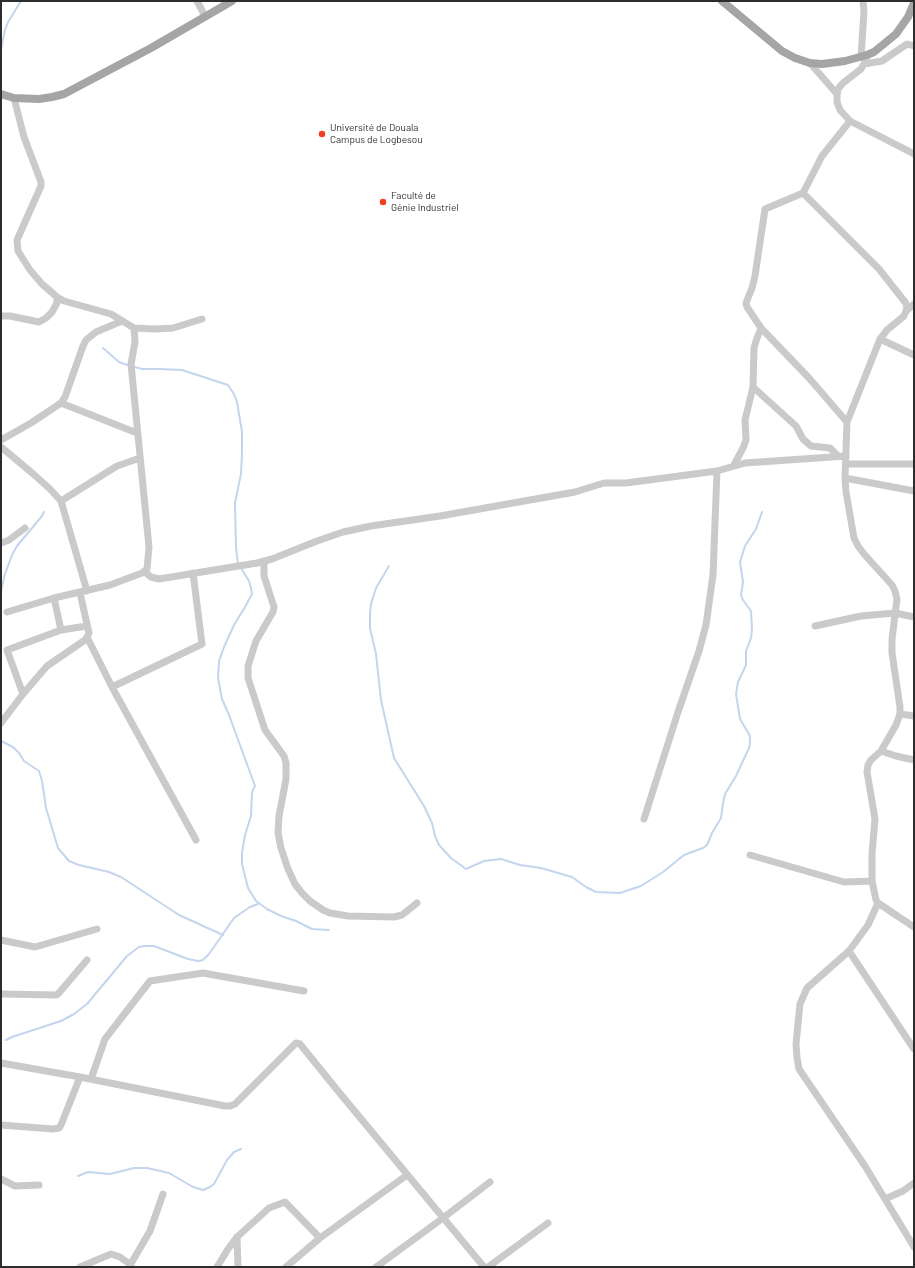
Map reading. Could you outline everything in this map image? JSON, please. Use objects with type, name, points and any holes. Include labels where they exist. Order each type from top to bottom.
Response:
[{"type":"main road","points":[[1,94],[14,98],[39,99],[64,94],[151,48],[232,1]]},
{"type":"main road","points":[[722,1],[782,51],[795,58],[810,63],[833,63],[864,59],[896,34],[913,7]]},
{"type":"street","points":[[197,1],[205,16]]},
{"type":"street","points":[[863,1],[864,59],[860,69],[838,89],[837,102],[840,110],[850,122],[914,154]]},
{"type":"street","points":[[864,59],[882,61],[907,44],[914,46]]},
{"type":"street","points":[[810,63],[837,94]]},
{"type":"street","points":[[14,98],[24,137],[41,182],[41,186],[19,235],[17,245],[18,251],[30,270],[42,284],[64,301],[111,314],[134,328],[155,330],[173,328],[202,319]]},
{"type":"street","points":[[847,422],[809,378],[761,328],[747,307],[746,303],[755,276],[764,211],[767,207],[803,193],[822,156],[850,122]]},
{"type":"street","points":[[803,193],[879,269],[907,306],[904,316],[887,330],[880,339],[847,422],[845,478],[854,538],[864,554],[892,585],[895,591],[896,599],[892,653],[900,714],[896,726],[881,751],[868,766],[875,819],[872,854],[872,881],[878,904],[868,925],[849,951],[807,988],[800,1004],[796,1044],[797,1058],[799,1069],[865,1166],[913,1245]]},
{"type":"street","points":[[1,316],[10,316],[39,322],[52,312],[57,303],[57,297]]},
{"type":"street","points":[[906,311],[914,304]]},
{"type":"street","points":[[1,440],[31,423],[61,403],[65,397],[86,340],[96,332],[122,321]]},
{"type":"street","points":[[7,612],[54,598],[84,592],[145,572],[148,565],[149,547],[130,364],[135,342],[134,328]]},
{"type":"street","points":[[734,465],[745,443],[745,420],[753,387],[755,345],[761,328]]},
{"type":"street","points":[[880,339],[914,355]]},
{"type":"street","points":[[753,387],[796,426],[803,439],[811,446],[830,448],[838,456]]},
{"type":"street","points":[[61,403],[137,433]]},
{"type":"street","points":[[1,447],[32,472],[61,501],[84,592],[89,633],[88,637],[112,687],[196,840]]},
{"type":"street","points":[[145,572],[151,577],[159,579],[264,561],[343,532],[575,492],[604,483],[626,483],[717,471],[734,465],[754,462],[846,456]]},
{"type":"street","points":[[61,501],[117,466],[140,458]]},
{"type":"street","points":[[846,464],[914,464]]},
{"type":"street","points":[[644,819],[699,651],[706,625],[713,575],[717,471]]},
{"type":"street","points":[[845,478],[914,491]]},
{"type":"street","points":[[1,543],[9,540],[25,528]]},
{"type":"street","points":[[264,561],[264,576],[274,607],[273,612],[256,641],[248,666],[248,678],[265,730],[284,756],[286,763],[286,779],[279,816],[278,833],[288,870],[295,884],[302,893],[310,901],[330,913],[348,916],[394,917],[402,915],[417,903]]},
{"type":"street","points":[[112,687],[202,644],[193,573]]},
{"type":"street","points":[[54,598],[61,630]]},
{"type":"street","points":[[815,626],[861,616],[895,613],[914,617]]},
{"type":"street","points":[[23,694],[7,650],[61,630],[88,626]]},
{"type":"street","points":[[1,723],[47,666],[88,637]]},
{"type":"street","points":[[900,714],[914,716]]},
{"type":"street","points":[[881,751],[914,760]]},
{"type":"street","points":[[750,855],[844,882],[872,881]]},
{"type":"street","points":[[878,904],[914,927]]},
{"type":"street","points":[[1,940],[35,947],[97,929]]},
{"type":"street","points":[[849,951],[914,1048]]},
{"type":"street","points":[[1,994],[56,995],[87,960]]},
{"type":"street","points":[[91,1079],[105,1039],[150,981],[203,973],[304,991]]},
{"type":"street","points":[[1,1063],[230,1106],[235,1104],[296,1043],[298,1043],[484,1267]]},
{"type":"street","points":[[1,1125],[53,1129],[59,1128],[80,1077]]},
{"type":"street","points":[[286,1267],[320,1238],[408,1175]]},
{"type":"street","points":[[1,1179],[15,1186],[39,1185]]},
{"type":"street","points":[[376,1267],[490,1182]]},
{"type":"street","points":[[885,1199],[903,1191],[914,1183]]},
{"type":"street","points":[[80,1267],[111,1254],[120,1257],[130,1266],[150,1231],[163,1194]]},
{"type":"street","points":[[217,1267],[237,1237],[269,1208],[285,1202],[320,1238]]},
{"type":"street","points":[[488,1267],[548,1223]]},
{"type":"street","points":[[237,1237],[238,1267]]},
{"type":"waterway","points":[[1,49],[8,22],[21,1]]},
{"type":"waterway","points":[[103,348],[119,362],[124,364],[142,369],[182,370],[228,385],[234,394],[237,402],[242,432],[241,474],[235,503],[236,548],[238,564]]},
{"type":"waterway","points":[[1,591],[12,555],[17,546],[44,512]]},
{"type":"waterway","points":[[389,566],[376,588],[371,604],[370,614],[370,628],[376,654],[381,700],[394,758],[424,806],[432,823],[439,845],[451,858],[466,869],[484,861],[501,859],[572,877],[596,892],[620,893],[641,886],[663,872],[684,855],[707,845],[721,818],[725,794],[736,776],[749,748],[750,736],[740,719],[736,694],[738,682],[746,665],[746,651],[751,638],[752,629],[751,611],[741,595],[743,582],[740,562],[745,546],[756,529],[762,512]]},
{"type":"waterway","points":[[241,568],[249,581],[252,594],[234,625],[224,647],[219,661],[218,678],[222,699],[255,786],[252,792],[251,816],[245,835],[242,864],[248,888],[256,901],[267,909],[312,929],[329,930]]},
{"type":"waterway","points":[[1,741],[13,747],[24,761],[39,771],[46,808],[58,848],[69,861],[79,865],[109,872],[121,877],[179,915],[223,935]]},
{"type":"waterway","points":[[6,1040],[61,1021],[74,1014],[87,1004],[127,956],[139,947],[154,946],[188,959],[198,961],[203,960],[209,954],[234,918],[250,907],[258,904]]},
{"type":"waterway","points":[[78,1176],[88,1172],[110,1174],[134,1168],[147,1168],[169,1173],[193,1187],[203,1190],[214,1184],[227,1160],[234,1152],[241,1149]]},
{"type":"place","name":"Université de Douala Campus de Logbesou","points":[[322,134]]},
{"type":"place","name":"Faculté de Génie Industriel","points":[[383,202]]}]
